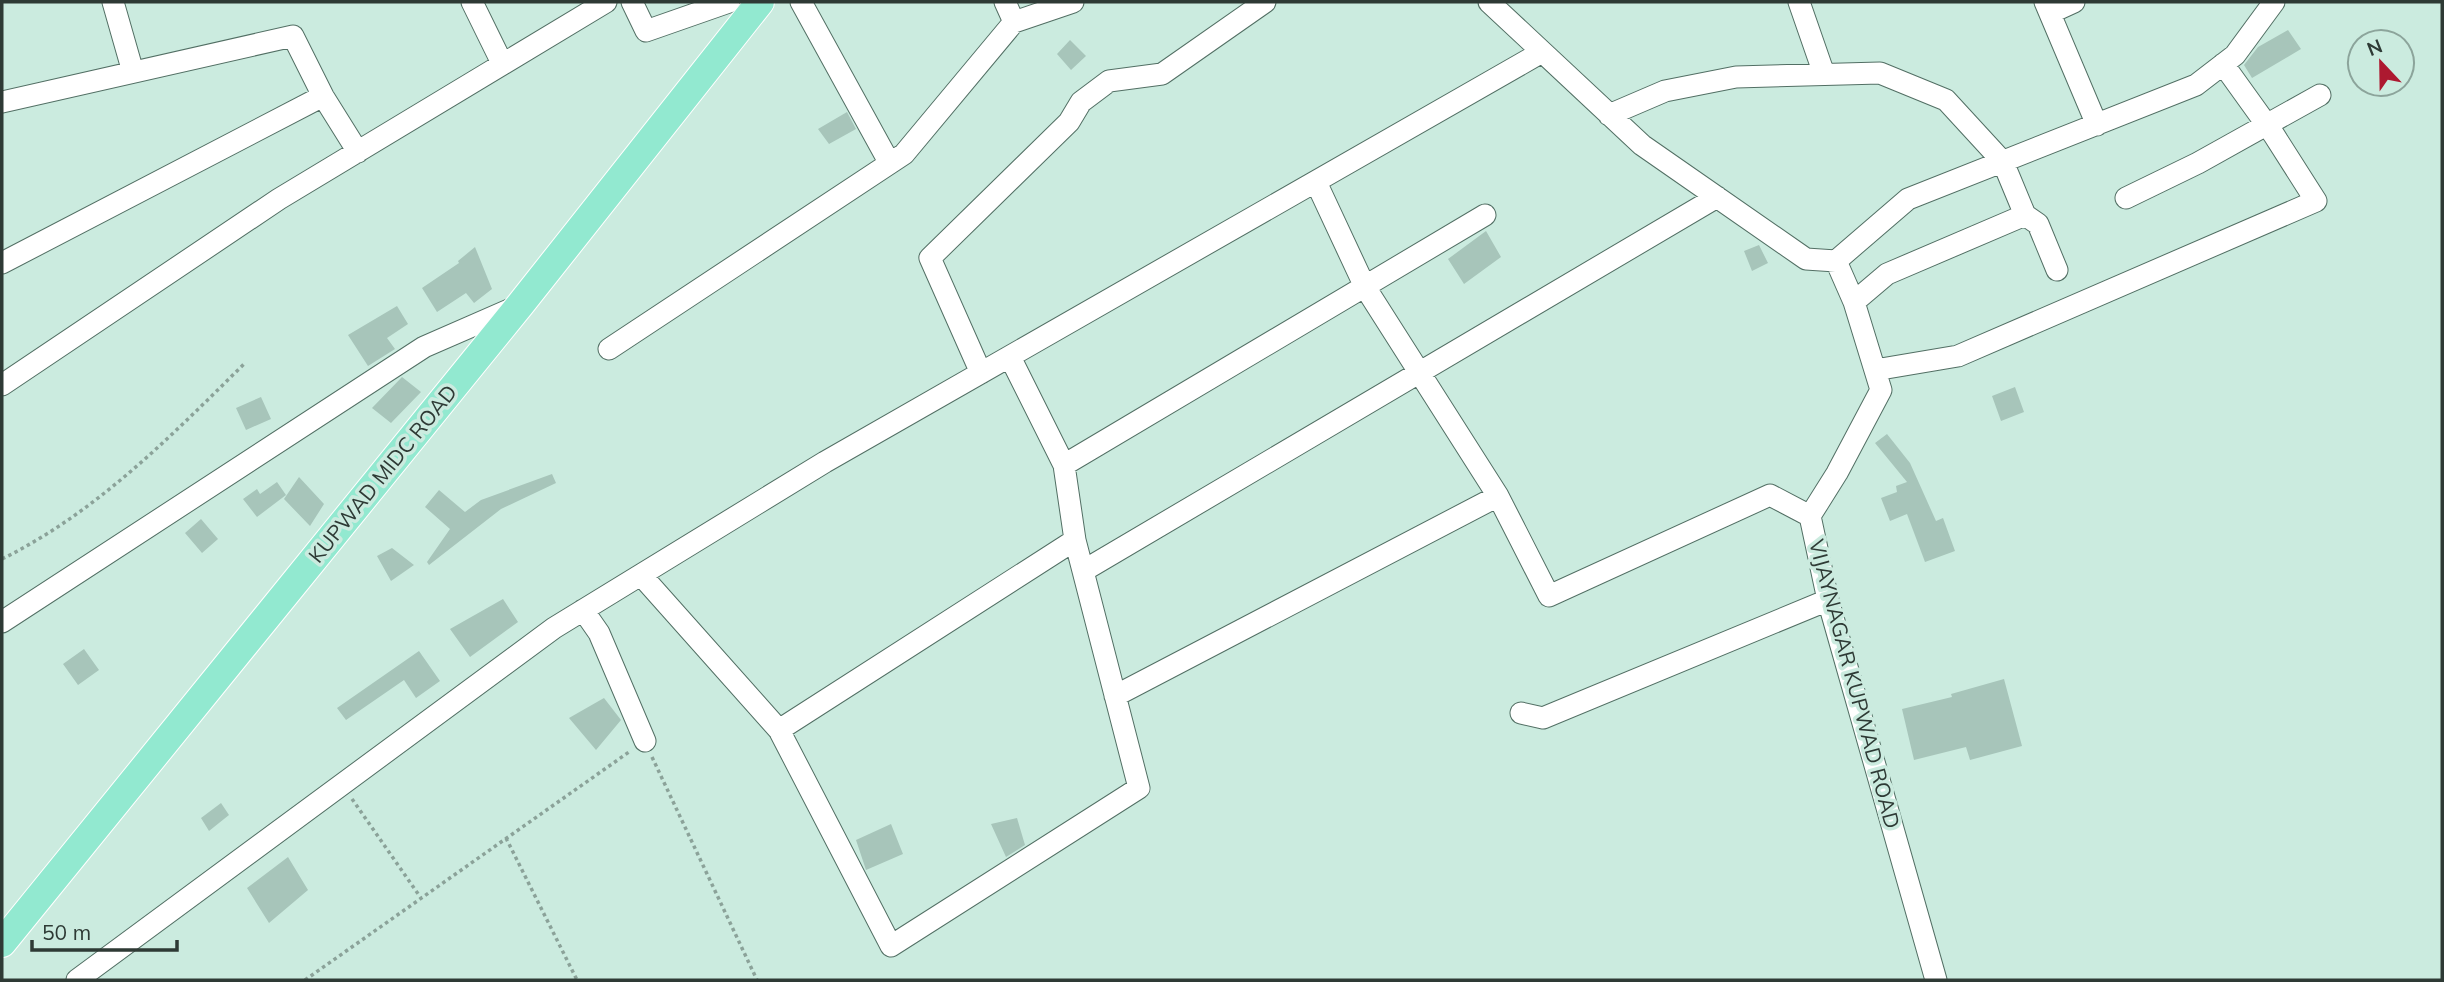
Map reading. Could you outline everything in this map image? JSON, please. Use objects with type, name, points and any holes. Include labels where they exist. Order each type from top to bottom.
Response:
[{"type":"main road","name":"KUPWAD MIDC ROAD","points":[[2,943],[520,305],[760,2]]},
{"type":"street","points":[[113,2],[133,72]]},
{"type":"street","points":[[472,2],[502,63]]},
{"type":"street","points":[[2,385],[279,199],[606,2]]},
{"type":"street","points":[[632,2],[646,31],[729,2]]},
{"type":"street","points":[[801,2],[889,162]]},
{"type":"street","points":[[1004,2],[1014,22]]},
{"type":"street","points":[[609,349],[880,173],[889,162],[904,154],[1014,22],[1073,2]]},
{"type":"street","points":[[981,373],[930,258],[1069,122],[1081,102],[1109,81],[1162,74],[1265,2]]},
{"type":"street","points":[[1799,2],[1824,74]]},
{"type":"street","points":[[2074,2],[2048,7],[2096,125]]},
{"type":"street","points":[[1500,4],[1542,52],[1642,145],[1806,259],[1836,261],[1908,199],[2196,85],[2235,55],[2274,2]]},
{"type":"street","points":[[2,102],[293,36],[323,96],[358,152]]},
{"type":"street","points":[[77,980],[554,628],[825,462],[1542,52]]},
{"type":"street","points":[[1875,370],[1958,356],[2316,201],[2223,64]]},
{"type":"street","points":[[1609,115],[1665,91],[1735,77],[1880,73],[1946,100],[2003,162],[2025,215],[2038,224],[2057,270]]},
{"type":"street","points":[[2126,198],[2320,95]]},
{"type":"street","points":[[2,262],[323,96]]},
{"type":"street","points":[[1316,182],[1365,286],[1498,496],[1549,596],[1770,495],[1810,516]]},
{"type":"street","points":[[1083,571],[1717,197]]},
{"type":"street","points":[[1064,465],[1485,215]]},
{"type":"street","points":[[1854,302],[1887,274],[2025,215]]},
{"type":"street","name":"VIJAYNAGAR KUPWAD ROAD","points":[[1836,261],[1854,302],[1881,390],[1837,473],[1810,516],[1828,600],[1936,980]]},
{"type":"street","points":[[2,622],[424,347],[520,305]]},
{"type":"street","points":[[641,575],[779,730],[891,946],[1139,788],[1075,540],[1064,465],[1010,357]]},
{"type":"street","points":[[1115,696],[1498,496]]},
{"type":"street","points":[[779,730],[1075,540]]},
{"type":"street","points":[[1521,713],[1543,718],[1828,600]]},
{"type":"street","points":[[583,610],[599,633],[645,741]]},
{"type":"path","points":[[2,559],[46,537],[140,465],[245,363]]},
{"type":"path","points":[[304,980],[645,741],[757,980]]},
{"type":"path","points":[[342,785],[421,898]]},
{"type":"path","points":[[506,838],[576,980]]},
{"type":"building","points":[[2288,30],[2301,49],[2252,78],[2244,65],[2258,47]]},
{"type":"building","points":[[1070,40],[1086,56],[1071,70],[1057,54]]},
{"type":"building","points":[[847,112],[856,129],[829,144],[818,129]]},
{"type":"building","points":[[1486,231],[1501,257],[1464,284],[1448,259]]},
{"type":"building","points":[[1759,245],[1768,263],[1752,271],[1744,251]]},
{"type":"building","points":[[475,247],[492,289],[474,303],[466,293],[437,312],[422,288],[459,263],[458,261]]},
{"type":"building","points":[[397,306],[408,324],[387,338],[395,349],[368,366],[348,335]]},
{"type":"building","points":[[402,377],[421,392],[391,423],[372,408]]},
{"type":"building","points":[[2015,387],[2024,412],[2001,421],[1992,396]]},
{"type":"building","points":[[261,397],[271,419],[246,430],[236,408]]},
{"type":"building","points":[[1887,434],[1910,463],[1936,521],[1943,518],[1955,551],[1925,562],[1907,514],[1890,521],[1881,498],[1897,492],[1896,486],[1907,482],[1875,443]]},
{"type":"building","points":[[552,474],[556,483],[501,509],[429,565],[427,562],[450,529],[425,507],[439,490],[465,512],[481,500]]},
{"type":"building","points":[[299,477],[324,504],[310,526],[284,499]]},
{"type":"building","points":[[277,482],[286,495],[257,517],[243,499],[257,489],[260,494]]},
{"type":"building","points":[[201,519],[218,539],[202,553],[185,533]]},
{"type":"building","points":[[392,548],[414,565],[391,581],[377,556]]},
{"type":"building","points":[[503,599],[518,622],[470,657],[450,629]]},
{"type":"building","points":[[84,649],[99,670],[78,685],[63,664]]},
{"type":"building","points":[[419,651],[440,681],[416,698],[404,680],[346,720],[337,708]]},
{"type":"building","points":[[2004,679],[2022,746],[1970,760],[1966,747],[1914,760],[1902,709],[1952,697],[1951,694]]},
{"type":"building","points":[[604,698],[621,720],[596,750],[569,718]]},
{"type":"building","points":[[221,803],[229,815],[209,831],[201,818]]},
{"type":"building","points":[[1017,818],[1025,845],[1006,857],[991,824]]},
{"type":"building","points":[[891,824],[903,854],[866,870],[856,840]]},
{"type":"building","points":[[288,857],[308,890],[269,923],[247,888]]}]
